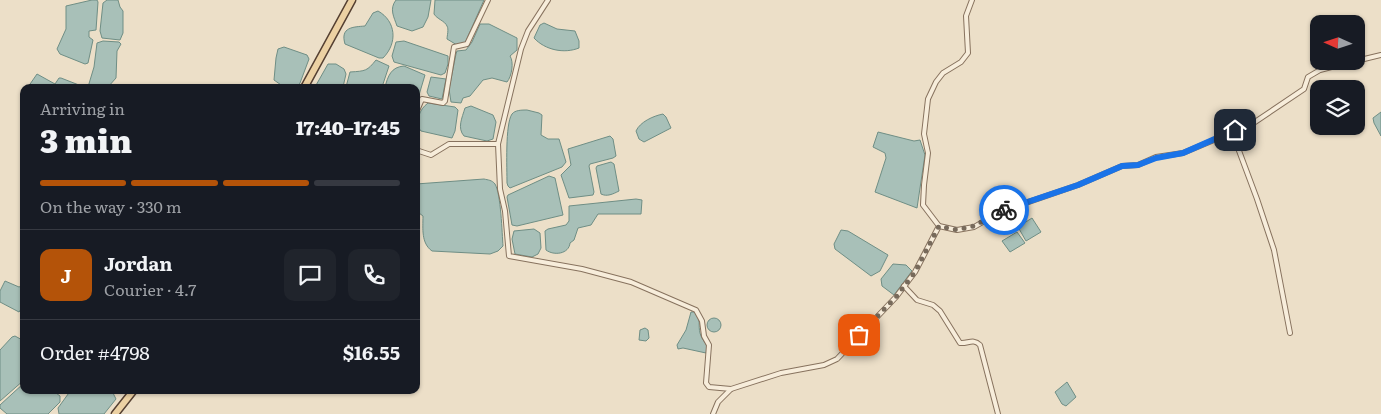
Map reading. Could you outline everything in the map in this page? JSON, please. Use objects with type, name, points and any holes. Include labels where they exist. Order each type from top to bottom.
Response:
[{"type":"main road","points":[[306,84],[352,0]]},
{"type":"main road","points":[[115,414],[131,394]]},
{"type":"street","points":[[420,104],[422,99],[443,103],[445,101],[454,47],[467,44],[488,0]]},
{"type":"street","points":[[548,0],[528,30],[521,49],[498,144],[500,188],[505,211],[509,256],[582,269],[630,282],[696,310],[702,321],[704,336],[709,345],[706,383],[709,387],[731,390]]},
{"type":"street","points":[[972,0],[966,16],[968,53],[961,62],[943,73],[936,82],[928,99],[924,134],[928,153],[923,205],[939,226],[957,230],[974,226],[1002,211],[1078,185],[1122,166],[1138,165],[1156,158],[1183,153],[1252,124],[1304,89],[1308,77],[1320,70]]},
{"type":"street","points":[[1365,59],[1381,55]]},
{"type":"street","points":[[1232,132],[1274,250],[1290,333]]},
{"type":"street","points":[[420,151],[431,155],[448,144],[498,144]]},
{"type":"street","points":[[713,414],[718,402],[731,390],[772,376],[824,364],[837,359],[915,272],[939,226]]},
{"type":"street","points":[[904,286],[917,300],[933,305],[940,311],[960,343],[972,341],[980,345],[998,414]]},
{"type":"water","points":[[97,0],[98,2],[96,30],[89,31],[89,37],[93,40],[88,63],[85,64],[60,54],[57,49],[66,29],[66,6]]},
{"type":"water","points":[[107,0],[118,0],[123,11],[123,33],[120,40],[102,38],[100,31],[103,3]]},
{"type":"water","points":[[396,0],[431,0],[428,17],[423,27],[412,31],[397,26],[392,10]]},
{"type":"water","points":[[435,0],[484,0],[465,43],[457,45],[447,39],[447,26],[434,14]]},
{"type":"water","points":[[378,11],[388,20],[393,33],[391,46],[383,58],[345,44],[344,38],[346,31],[365,26],[373,13]]},
{"type":"water","points":[[544,23],[557,29],[575,31],[579,41],[579,48],[561,51],[549,48],[538,42],[534,38],[540,25]]},
{"type":"water","points":[[480,24],[489,24],[517,38],[517,50],[510,56],[512,69],[510,76],[507,82],[492,78],[483,80],[470,96],[463,98],[461,103],[451,102],[449,89],[457,51],[466,50]]},
{"type":"water","points":[[103,41],[119,42],[121,44],[117,51],[116,78],[111,84],[89,84],[94,67],[97,43]]},
{"type":"water","points":[[404,41],[448,56],[445,73],[441,75],[394,62],[392,56],[396,42]]},
{"type":"water","points":[[284,47],[307,55],[309,59],[299,84],[280,84],[274,80],[278,49]]},
{"type":"water","points":[[376,60],[389,66],[383,84],[347,84],[350,72],[366,70]]},
{"type":"water","points":[[328,64],[336,64],[344,69],[346,74],[344,84],[317,84]]},
{"type":"water","points":[[404,66],[425,75],[420,92],[420,84],[386,84],[393,70]]},
{"type":"water","points":[[37,74],[55,84],[30,84]]},
{"type":"water","points":[[431,77],[446,79],[442,99],[429,96],[427,92]]},
{"type":"water","points":[[61,78],[76,84],[55,84]]},
{"type":"water","points":[[428,103],[455,107],[458,110],[452,138],[421,131],[420,114]]},
{"type":"water","points":[[471,106],[493,115],[496,122],[493,139],[487,141],[464,136],[462,133],[461,123],[465,108]]},
{"type":"water","points":[[519,110],[527,110],[542,115],[541,135],[548,139],[559,139],[566,162],[562,167],[510,188],[507,183],[508,127],[512,114]]},
{"type":"water","points":[[1381,112],[1381,136],[1373,118]]},
{"type":"water","points":[[663,114],[671,128],[644,142],[639,139],[636,131],[640,125],[651,118]]},
{"type":"water","points":[[878,132],[914,141],[920,140],[925,155],[917,208],[875,192],[886,158],[885,153],[873,147]]},
{"type":"water","points":[[610,136],[613,139],[616,156],[590,164],[589,166],[593,195],[569,198],[561,175],[571,165],[568,149]]},
{"type":"water","points":[[611,162],[614,164],[619,191],[610,195],[603,195],[601,194],[596,168]]},
{"type":"water","points":[[549,176],[555,178],[563,215],[517,226],[512,225],[508,195]]},
{"type":"water","points":[[484,179],[493,182],[497,189],[500,205],[503,246],[498,251],[490,254],[432,251],[428,248],[424,240],[423,216],[420,214],[420,184]]},
{"type":"water","points":[[642,200],[641,214],[598,214],[591,225],[578,228],[574,240],[570,243],[567,250],[561,253],[553,253],[546,250],[545,231],[566,225],[569,221],[569,206]]},
{"type":"water","points":[[1032,218],[1041,232],[1026,241],[1018,227]]},
{"type":"water","points":[[534,229],[540,233],[541,248],[538,254],[532,257],[515,254],[512,239],[514,231]]},
{"type":"water","points":[[841,230],[848,231],[888,255],[880,271],[871,276],[835,249],[834,244]]},
{"type":"water","points":[[1017,232],[1025,243],[1010,252],[1002,241]]},
{"type":"water","points":[[893,264],[906,265],[912,271],[894,295],[882,286],[881,279]]},
{"type":"water","points":[[5,281],[20,287],[19,312],[0,302],[0,291]]},
{"type":"water","points":[[691,312],[696,312],[698,315],[700,333],[707,347],[706,353],[683,348],[678,349],[677,345],[686,330]]},
{"type":"water","points":[[711,318],[717,318],[721,325],[717,332],[711,332],[707,328],[707,322]]},
{"type":"water","points":[[645,328],[648,330],[649,338],[646,341],[639,340],[640,330]]},
{"type":"water","points":[[15,336],[20,339],[20,384],[0,401],[0,350]]},
{"type":"water","points":[[1067,382],[1076,397],[1066,406],[1062,404],[1055,392]]},
{"type":"water","points":[[20,387],[20,394],[57,394],[60,396],[60,402],[48,414],[7,414],[0,408],[0,405]]},
{"type":"water","points":[[68,394],[114,394],[116,399],[104,414],[59,414],[58,408]]},
{"type":"way so far","points":[[859,335],[896,297],[915,272],[939,226],[957,230],[974,226],[1004,210]]},
{"type":"route","points":[[1004,210],[1078,185],[1122,166],[1138,165],[1156,158],[1183,153],[1235,130]]}]
